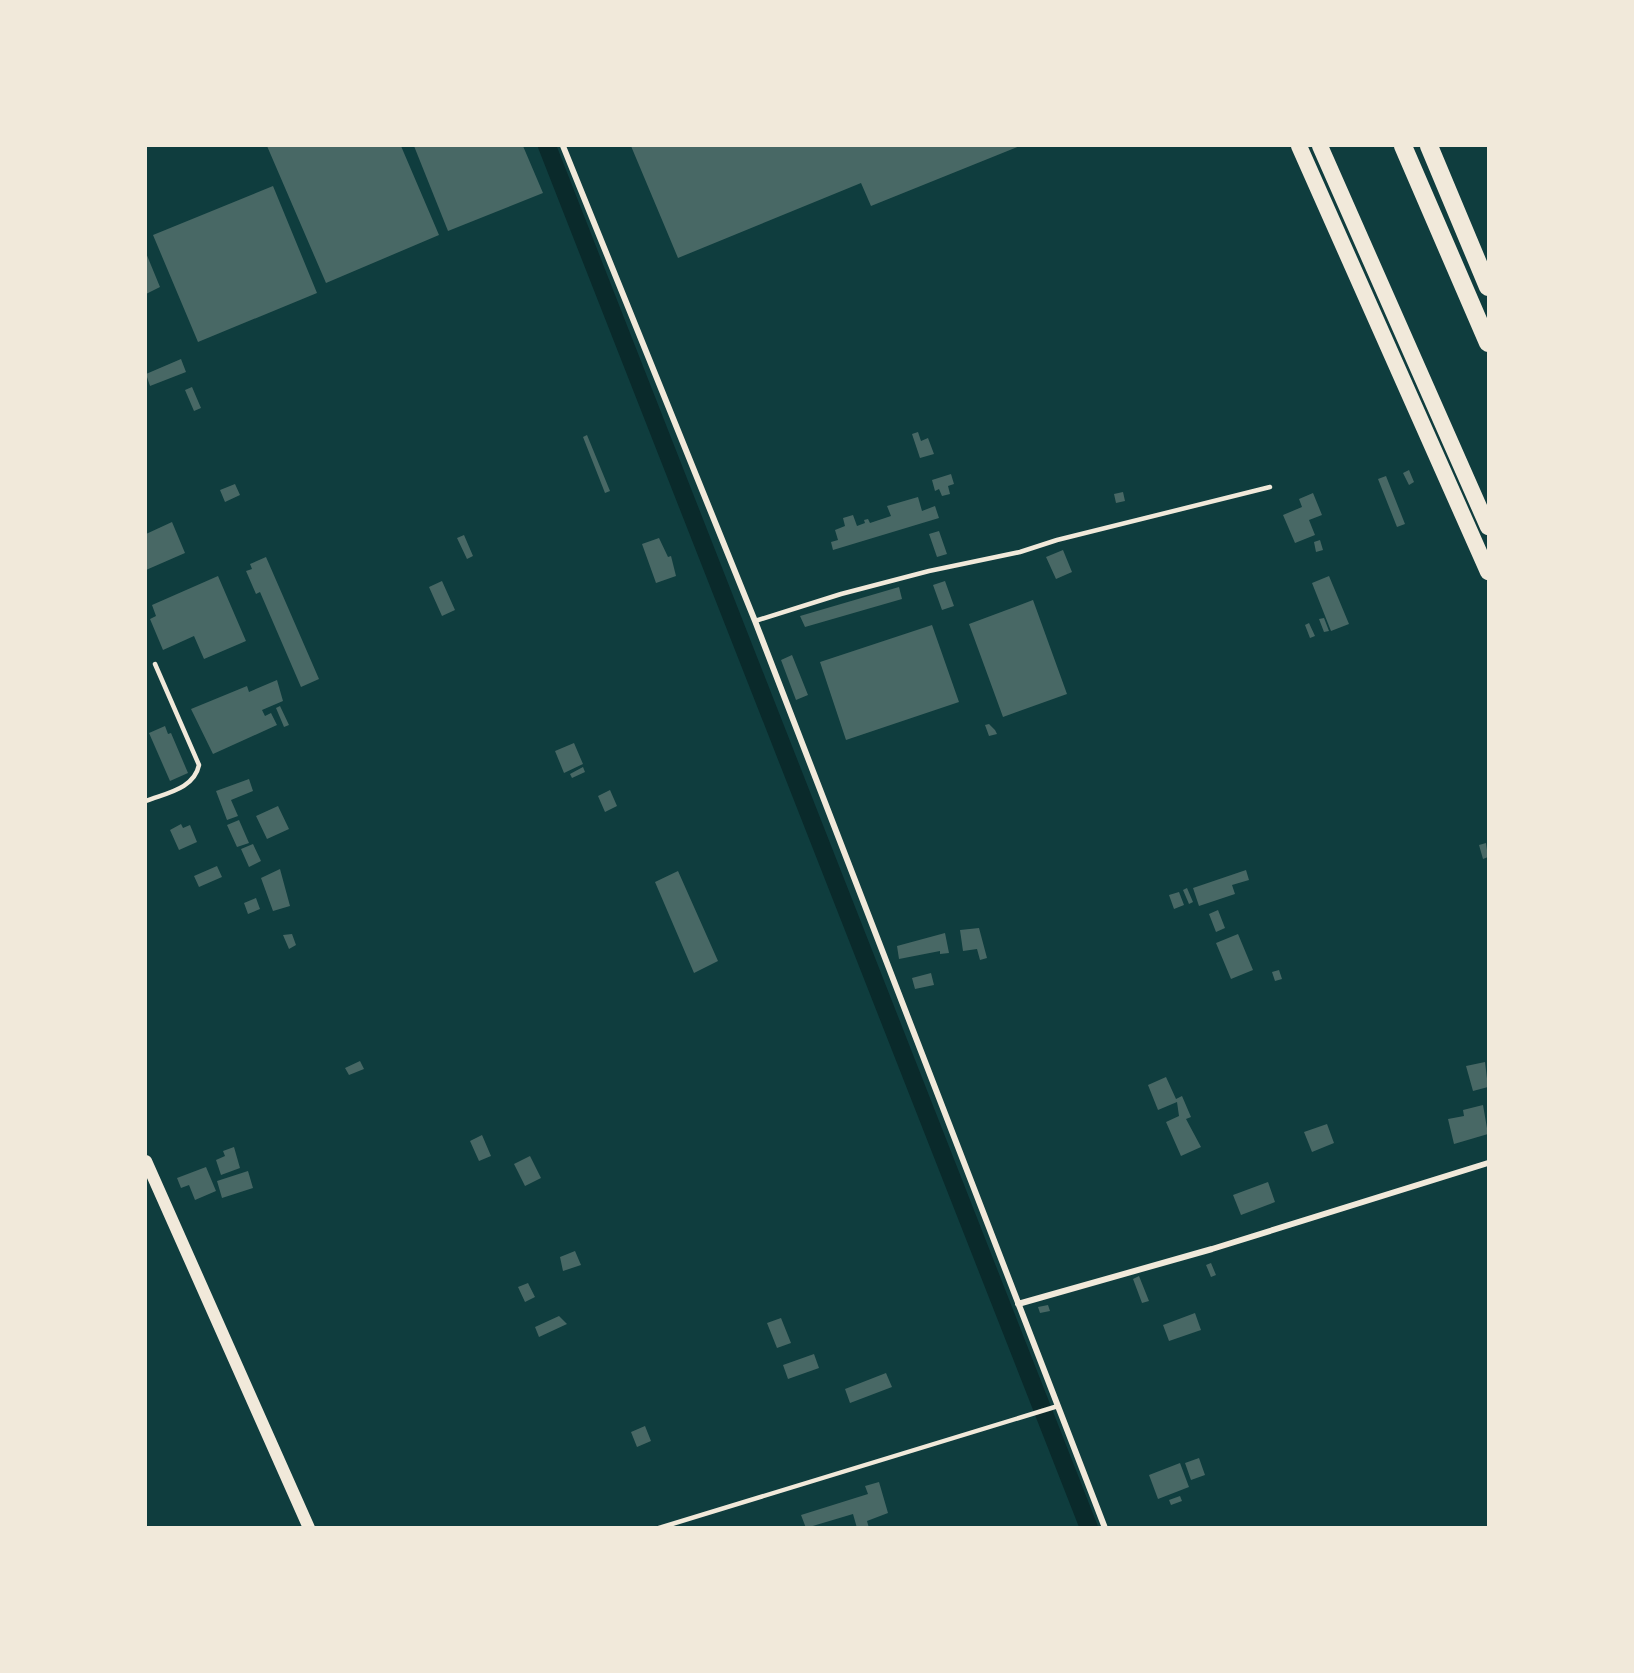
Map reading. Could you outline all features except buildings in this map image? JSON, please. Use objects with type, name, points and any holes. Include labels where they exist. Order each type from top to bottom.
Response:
[{"type":"highway","points":[[1299,146],[1488,572]]},
{"type":"highway","points":[[1320,146],[1488,527]]},
{"type":"highway","points":[[1403,146],[1488,343]]},
{"type":"highway","points":[[1429,146],[1488,287]]},
{"type":"main road","points":[[146,1161],[309,1527]]},
{"type":"street","points":[[563,146],[755,621],[1018,1304],[1055,1407],[1105,1527]]},
{"type":"street","points":[[1018,1304],[1212,1249],[1488,1163]]},
{"type":"lane","points":[[755,621],[918,574],[1020,552],[1057,540],[1270,487]]},
{"type":"lane","points":[[146,801],[188,784],[195,778],[199,765],[155,664]]},
{"type":"lane","points":[[659,1527],[1055,1407]]},
{"type":"waterway","points":[[547,146],[1089,1528]]}]
